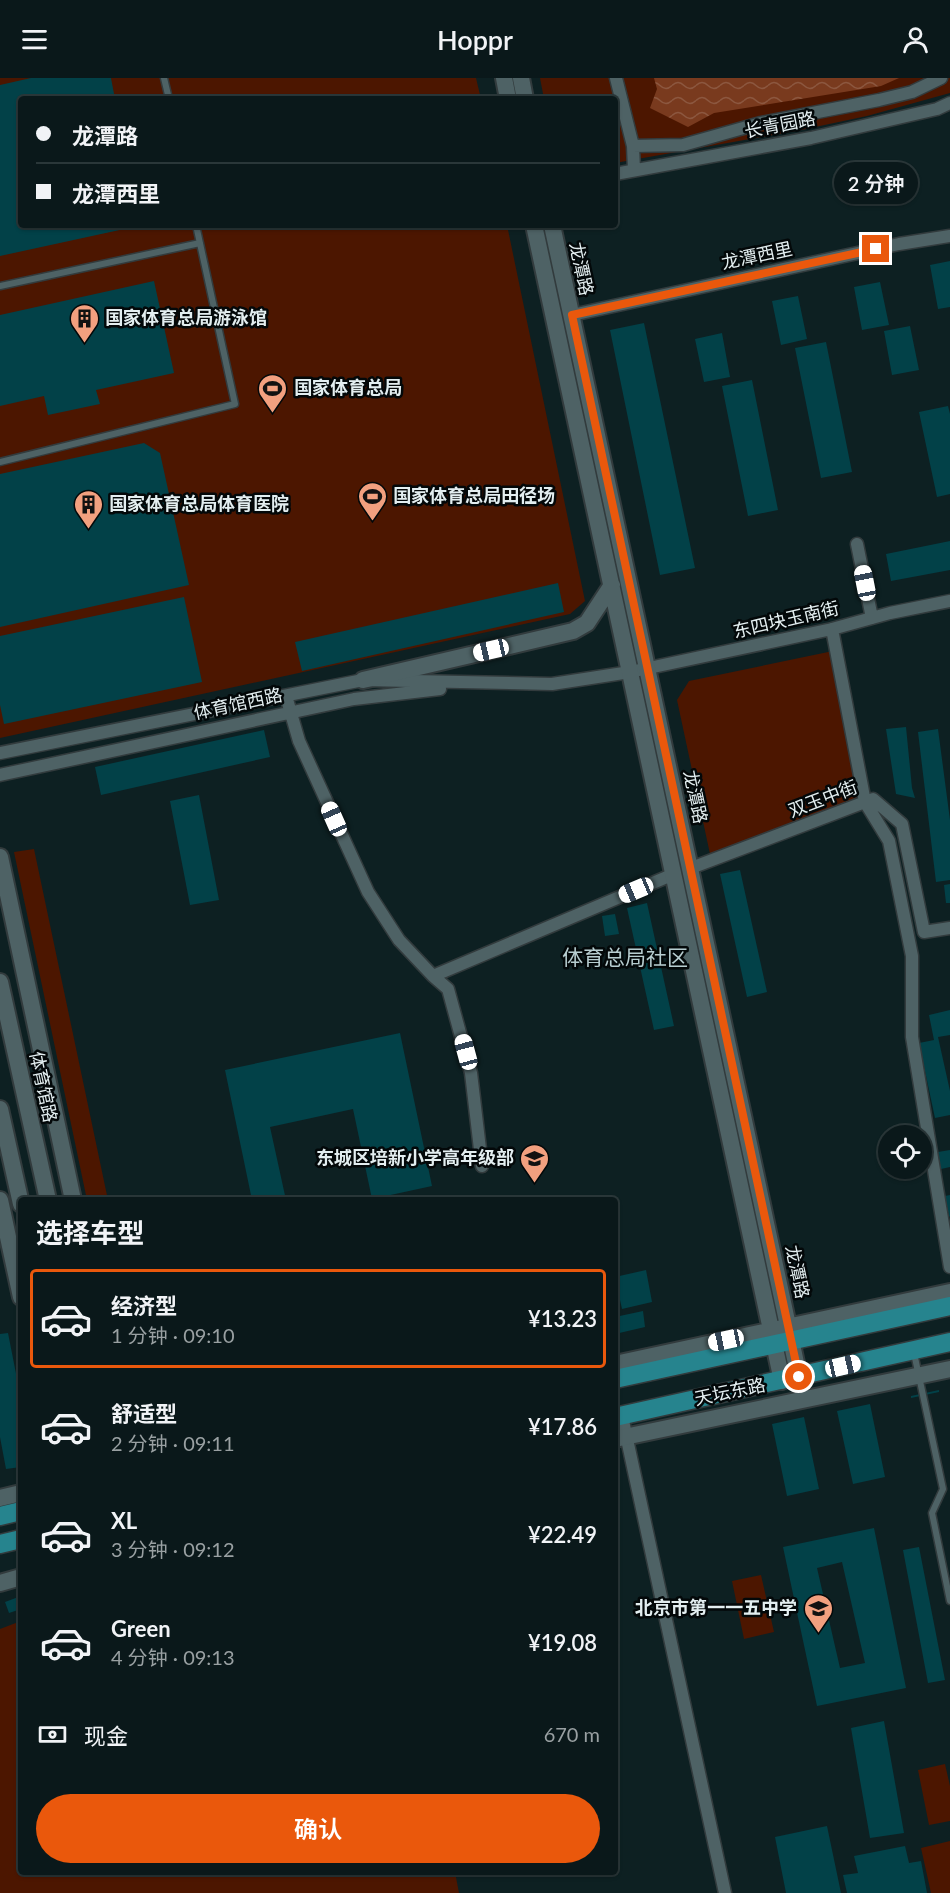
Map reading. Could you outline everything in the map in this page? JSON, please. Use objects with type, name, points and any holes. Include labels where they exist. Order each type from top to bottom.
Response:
[{"type":"main road","name":"天坛东路","points":[[618,1378],[790,1333],[950,1306]]},
{"type":"main road","name":"天坛东路","points":[[618,1417],[950,1342]]},
{"type":"main road","points":[[0,1516],[18,1512]]},
{"type":"main road","points":[[0,1544],[18,1540]]},
{"type":"street","points":[[504,78],[507,96]]},
{"type":"street","points":[[521,78],[524,96]]},
{"type":"street","points":[[616,78],[633,146],[634,171]]},
{"type":"street","points":[[633,146],[683,145],[761,123],[912,92],[941,78]]},
{"type":"street","name":"长青园路","points":[[618,174],[811,138],[950,104]]},
{"type":"street","name":"龙潭路","points":[[535,228],[772,1337],[791,1379]]},
{"type":"street","name":"龙潭路","points":[[553,228],[790,1333],[791,1379]]},
{"type":"street","name":"龙潭西里","points":[[572,315],[898,244],[950,236]]},
{"type":"street","points":[[857,544],[872,618]]},
{"type":"street","points":[[363,680],[573,631],[587,623],[612,585]]},
{"type":"street","name":"东四块玉南街","points":[[630,672],[950,601]]},
{"type":"street","points":[[832,629],[866,802],[889,841],[912,956],[912,1036],[950,1267]]},
{"type":"street","name":"体育馆西路","points":[[0,753],[363,680],[552,684],[630,672]]},
{"type":"street","name":"体育馆西路","points":[[0,775],[289,711],[354,699],[486,684]]},
{"type":"street","points":[[286,696],[299,741],[368,892],[399,940],[448,989],[471,1073],[482,1166]]},
{"type":"street","name":"双玉中街","points":[[691,868],[873,799],[902,824],[924,932],[950,928]]},
{"type":"street","points":[[0,856],[72,1197]]},
{"type":"street","points":[[433,976],[674,874]]},
{"type":"street","name":"体育馆路","points":[[0,982],[47,1197]]},
{"type":"street","points":[[0,1109],[19,1197]]},
{"type":"street","points":[[0,1200],[18,1283]]},
{"type":"street","points":[[790,1333],[950,1292]]},
{"type":"street","points":[[618,1363],[772,1337]]},
{"type":"street","points":[[621,1438],[950,1369]]},
{"type":"street","points":[[618,1417],[724,1893]]},
{"type":"street","points":[[0,1498],[18,1494]]},
{"type":"street","points":[[0,1583],[18,1578]]},
{"type":"lane","points":[[164,78],[168,96]]},
{"type":"lane","points":[[0,462],[235,404],[197,228]]},
{"type":"lane","points":[[0,286],[200,243]]},
{"type":"lane","points":[[913,1350],[944,1489],[932,1513],[950,1601]]},
{"type":"shaded area","name":"国家体育总局","points":[[0,78],[476,78],[480,96],[18,96],[18,228],[508,228],[585,601],[570,614],[0,738]]},
{"type":"shaded area","points":[[540,78],[950,78],[950,93],[867,116],[618,162],[618,96],[543,96]]},
{"type":"shaded area","points":[[833,651],[859,789],[856,799],[710,854],[677,700],[689,681]]},
{"type":"shaded area","points":[[34,849],[107,1197],[86,1197],[14,852]]},
{"type":"shaded area","points":[[761,1575],[774,1632],[744,1639],[732,1581]]},
{"type":"shaded area","points":[[18,1622],[18,1875],[456,1875],[459,1893],[0,1893],[0,1629]]},
{"type":"shaded area","points":[[945,1764],[950,1786],[950,1821],[929,1825],[918,1770]]},
{"type":"shaded area","points":[[950,1841],[950,1893],[931,1893],[921,1848]]},
{"type":"water","points":[[654,78],[899,78],[881,86],[714,113],[688,127],[650,108],[657,89]]},
{"type":"building","points":[[31,78],[111,78],[114,96],[18,96],[18,228],[129,228],[0,256],[0,85]]},
{"type":"building","points":[[950,261],[950,307],[938,309],[930,265]]},
{"type":"building","name":"国家体育总局游泳馆","points":[[154,281],[174,373],[96,390],[100,404],[48,415],[44,396],[0,406],[0,315]]},
{"type":"building","points":[[880,282],[889,325],[862,330],[854,287]]},
{"type":"building","points":[[798,296],[807,339],[781,345],[772,301]]},
{"type":"building","points":[[644,323],[695,568],[660,575],[610,330]]},
{"type":"building","points":[[910,326],[919,370],[892,375],[884,331]]},
{"type":"building","points":[[722,333],[730,377],[704,382],[695,339]]},
{"type":"building","points":[[826,342],[852,472],[821,478],[795,348]]},
{"type":"building","points":[[752,380],[778,510],[748,516],[722,386]]},
{"type":"building","points":[[948,406],[950,414],[950,494],[937,497],[919,412]]},
{"type":"building","name":"国家体育总局体育医院","points":[[144,443],[160,453],[189,585],[0,627],[0,474]]},
{"type":"building","points":[[950,541],[950,570],[891,581],[886,554]]},
{"type":"building","points":[[558,583],[564,612],[302,671],[295,642]]},
{"type":"building","points":[[184,597],[202,682],[4,724],[0,705],[0,636]]},
{"type":"building","points":[[906,727],[915,798],[896,794],[886,729]]},
{"type":"building","points":[[938,729],[950,820],[950,880],[936,882],[918,732]]},
{"type":"building","points":[[264,730],[270,757],[101,795],[95,767]]},
{"type":"building","points":[[199,795],[219,900],[190,905],[170,801]]},
{"type":"building","points":[[740,870],[767,992],[747,997],[720,874]]},
{"type":"building","points":[[950,884],[950,903],[946,903],[944,885]]},
{"type":"building","points":[[647,903],[674,1026],[654,1030],[627,908]]},
{"type":"building","points":[[615,914],[619,934],[605,936],[602,916]]},
{"type":"building","points":[[950,1010],[950,1035],[938,1037],[950,1091],[950,1115],[935,1118],[919,1043],[934,1040],[929,1015]]},
{"type":"building","points":[[400,1033],[432,1186],[372,1197],[353,1109],[270,1127],[285,1197],[251,1197],[225,1070]]},
{"type":"building","points":[[950,1150],[950,1167],[941,1169],[938,1152]]},
{"type":"building","points":[[950,1195],[950,1216],[949,1217],[945,1196]]},
{"type":"building","points":[[646,1270],[652,1302],[622,1309],[618,1276]]},
{"type":"building","points":[[643,1311],[645,1327],[618,1333],[618,1316]]},
{"type":"building","points":[[8,1333],[18,1384],[18,1467],[6,1469],[0,1437],[0,1334]]},
{"type":"building","points":[[939,1390],[939,1392],[911,1398],[911,1396]]},
{"type":"building","points":[[870,1404],[885,1477],[853,1484],[837,1411]]},
{"type":"building","points":[[804,1417],[819,1489],[787,1496],[772,1424]]},
{"type":"building","points":[[874,1528],[906,1688],[817,1706],[783,1547]],"holes":[[[842,1562],[865,1663],[840,1668],[817,1568]]]},
{"type":"building","points":[[919,1547],[945,1680],[928,1683],[903,1550]]},
{"type":"building","points":[[18,1597],[18,1610],[9,1613],[5,1602]]},
{"type":"building","points":[[884,1721],[904,1833],[870,1838],[851,1728]]},
{"type":"building","points":[[827,1826],[841,1893],[786,1893],[775,1837]]},
{"type":"building","points":[[905,1846],[909,1863],[921,1861],[927,1893],[847,1893],[843,1875],[858,1873],[854,1856]]},
{"type":"place","name":"国家体育总局游泳馆","points":[[84,344]]},
{"type":"place","name":"国家体育总局","points":[[273,414]]},
{"type":"place","name":"国家体育总局田径场","points":[[372,522]]},
{"type":"place","name":"国家体育总局体育医院","points":[[88,530]]},
{"type":"place","name":"东城区培新小学高年级部","points":[[535,1184]]},
{"type":"place","name":"北京市第一一五中学","points":[[818,1634]]},
{"type":"district","name":"体育总局社区","points":[[625,958]]},
{"type":"route","points":[[799,1377],[572,315],[876,249]]}]
